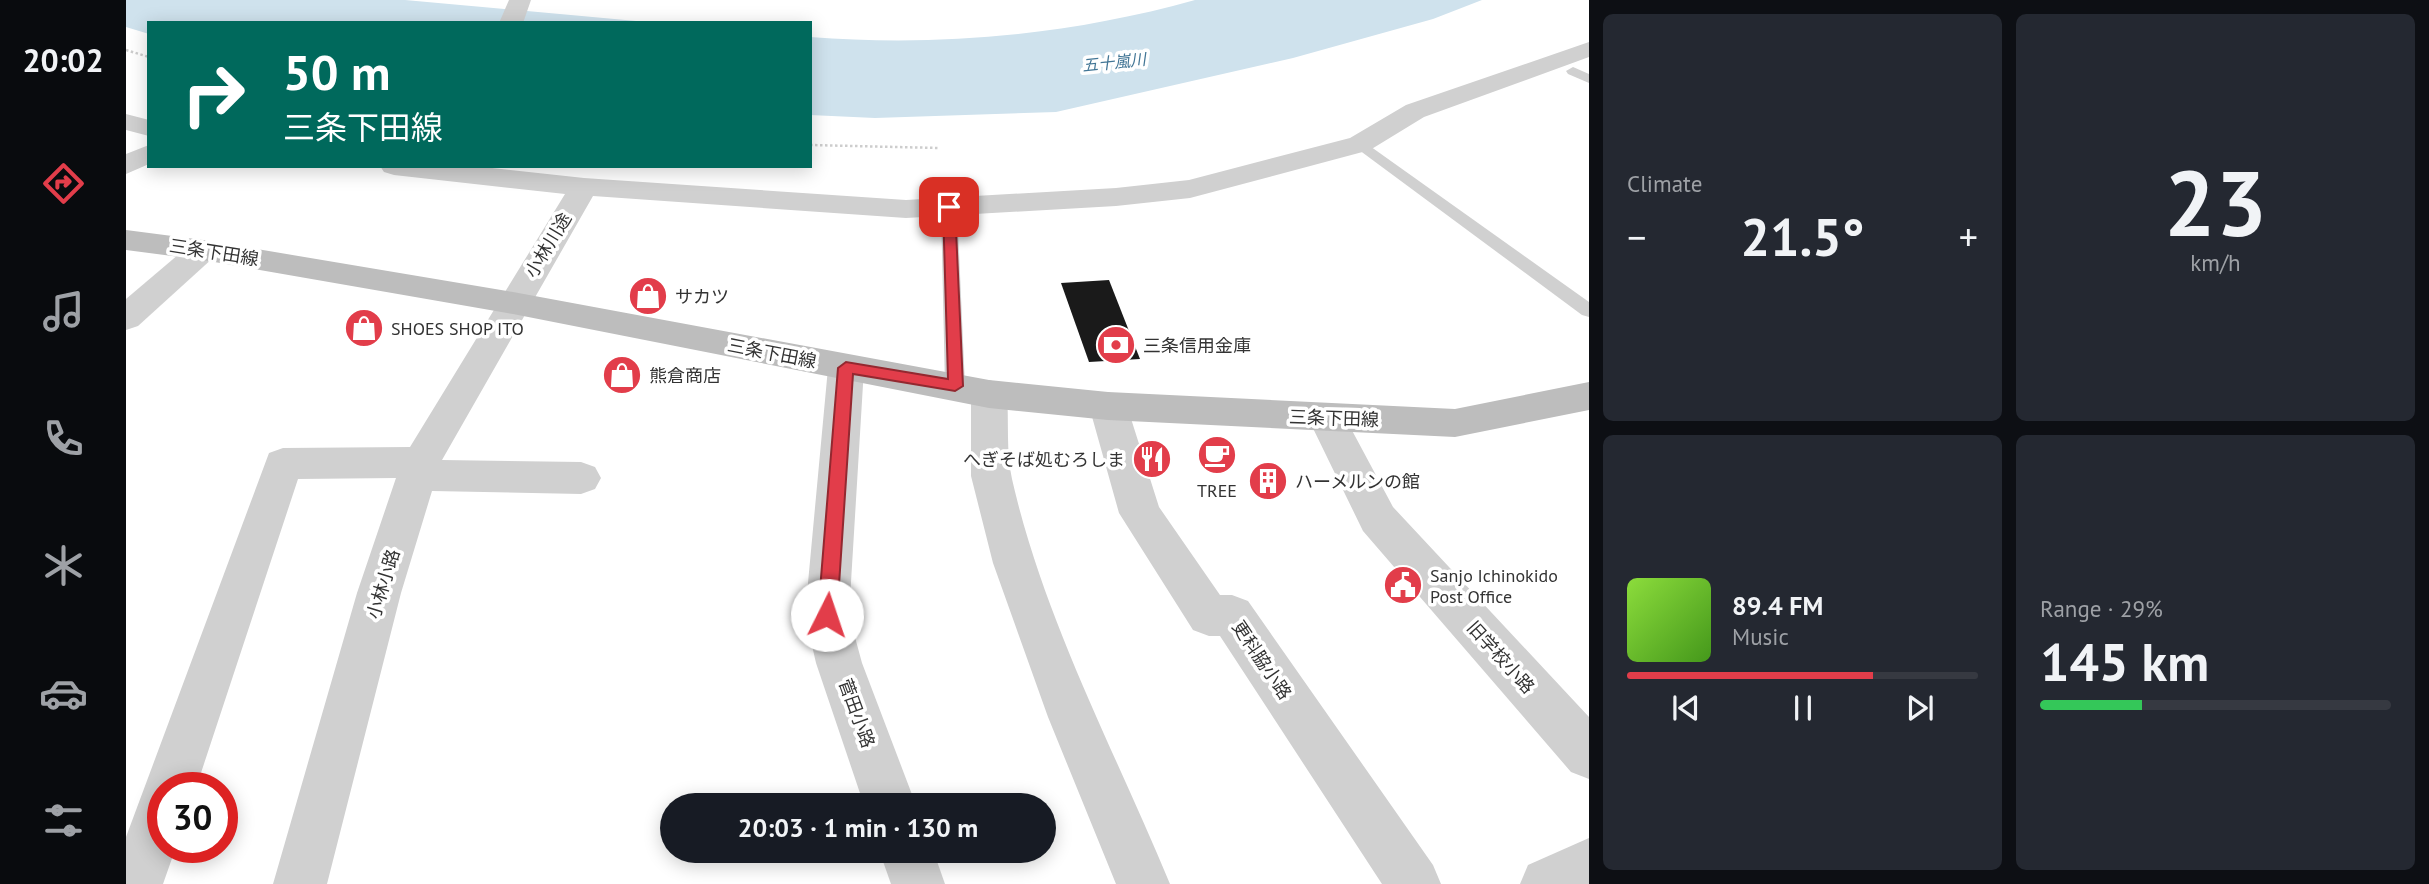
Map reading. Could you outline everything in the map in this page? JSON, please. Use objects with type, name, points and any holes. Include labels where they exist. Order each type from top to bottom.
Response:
[{"type":"main road","name":"三条下田線","points":[[126,240],[203,250],[513,303],[972,390],[1108,406],[1455,423],[1589,396]]},
{"type":"street","points":[[513,21],[520,0]]},
{"type":"street","points":[[435,168],[584,187],[906,209],[1116,197],[1190,189],[1360,144],[1415,111],[1589,50]]},
{"type":"street","points":[[1527,73],[1584,72]]},
{"type":"street","points":[[126,122],[147,127]]},
{"type":"street","points":[[126,165],[147,154]]},
{"type":"street","name":"小林川途","points":[[513,303],[584,187]]},
{"type":"street","points":[[126,318],[203,250]]},
{"type":"street","name":"小林小路","points":[[300,884],[379,593],[419,468],[513,303]]},
{"type":"street","name":"菅田小路","points":[[846,368],[827,615],[839,663],[886,793]]},
{"type":"street","points":[[972,390],[1014,563],[1072,717],[1143,884]]},
{"type":"street","name":"更科脇小路","points":[[1108,406],[1140,513],[1209,616],[1232,615],[1414,884]]},
{"type":"street","name":"旧学校小路","points":[[1327,418],[1378,519],[1589,754]]},
{"type":"street","points":[[176,772],[283,464],[419,468],[581,478]]},
{"type":"street","points":[[136,884],[147,853]]},
{"type":"street","points":[[911,863],[918,884]]},
{"type":"street","points":[[1547,884],[1589,864]]},
{"type":"lane","points":[[1360,144],[1589,311]]},
{"type":"lane","points":[[949,207],[972,390]]},
{"type":"path","points":[[126,50],[147,56]]},
{"type":"path","points":[[812,145],[939,148]]},
{"type":"water","points":[[126,0],[405,0],[636,21],[147,21],[147,33],[126,27]]},
{"type":"water","name":"五十嵐川","points":[[1195,0],[1482,0],[1433,19],[1293,58],[1056,112],[875,118],[812,115],[812,37],[859,40],[956,39],[1053,30]]},
{"type":"building","points":[[1109,280],[1140,359],[1089,362],[1061,283]]},
{"type":"place","name":"サカツ","points":[[648,296]]},
{"type":"place","name":"SHOES SHOP ITO","points":[[364,328]]},
{"type":"place","name":"三条信用金庫","points":[[1116,345]]},
{"type":"place","name":"熊倉商店","points":[[622,375]]},
{"type":"place","name":"TREE","points":[[1217,455]]},
{"type":"place","name":"へぎそば処むろしま","points":[[1152,459]]},
{"type":"place","name":"ハーメルンの館","points":[[1268,481]]},
{"type":"place","name":"Sanjo Ichinokido Post Office","points":[[1403,585]]},
{"type":"route","points":[[827,615],[846,368],[955,386],[949,207]]}]
